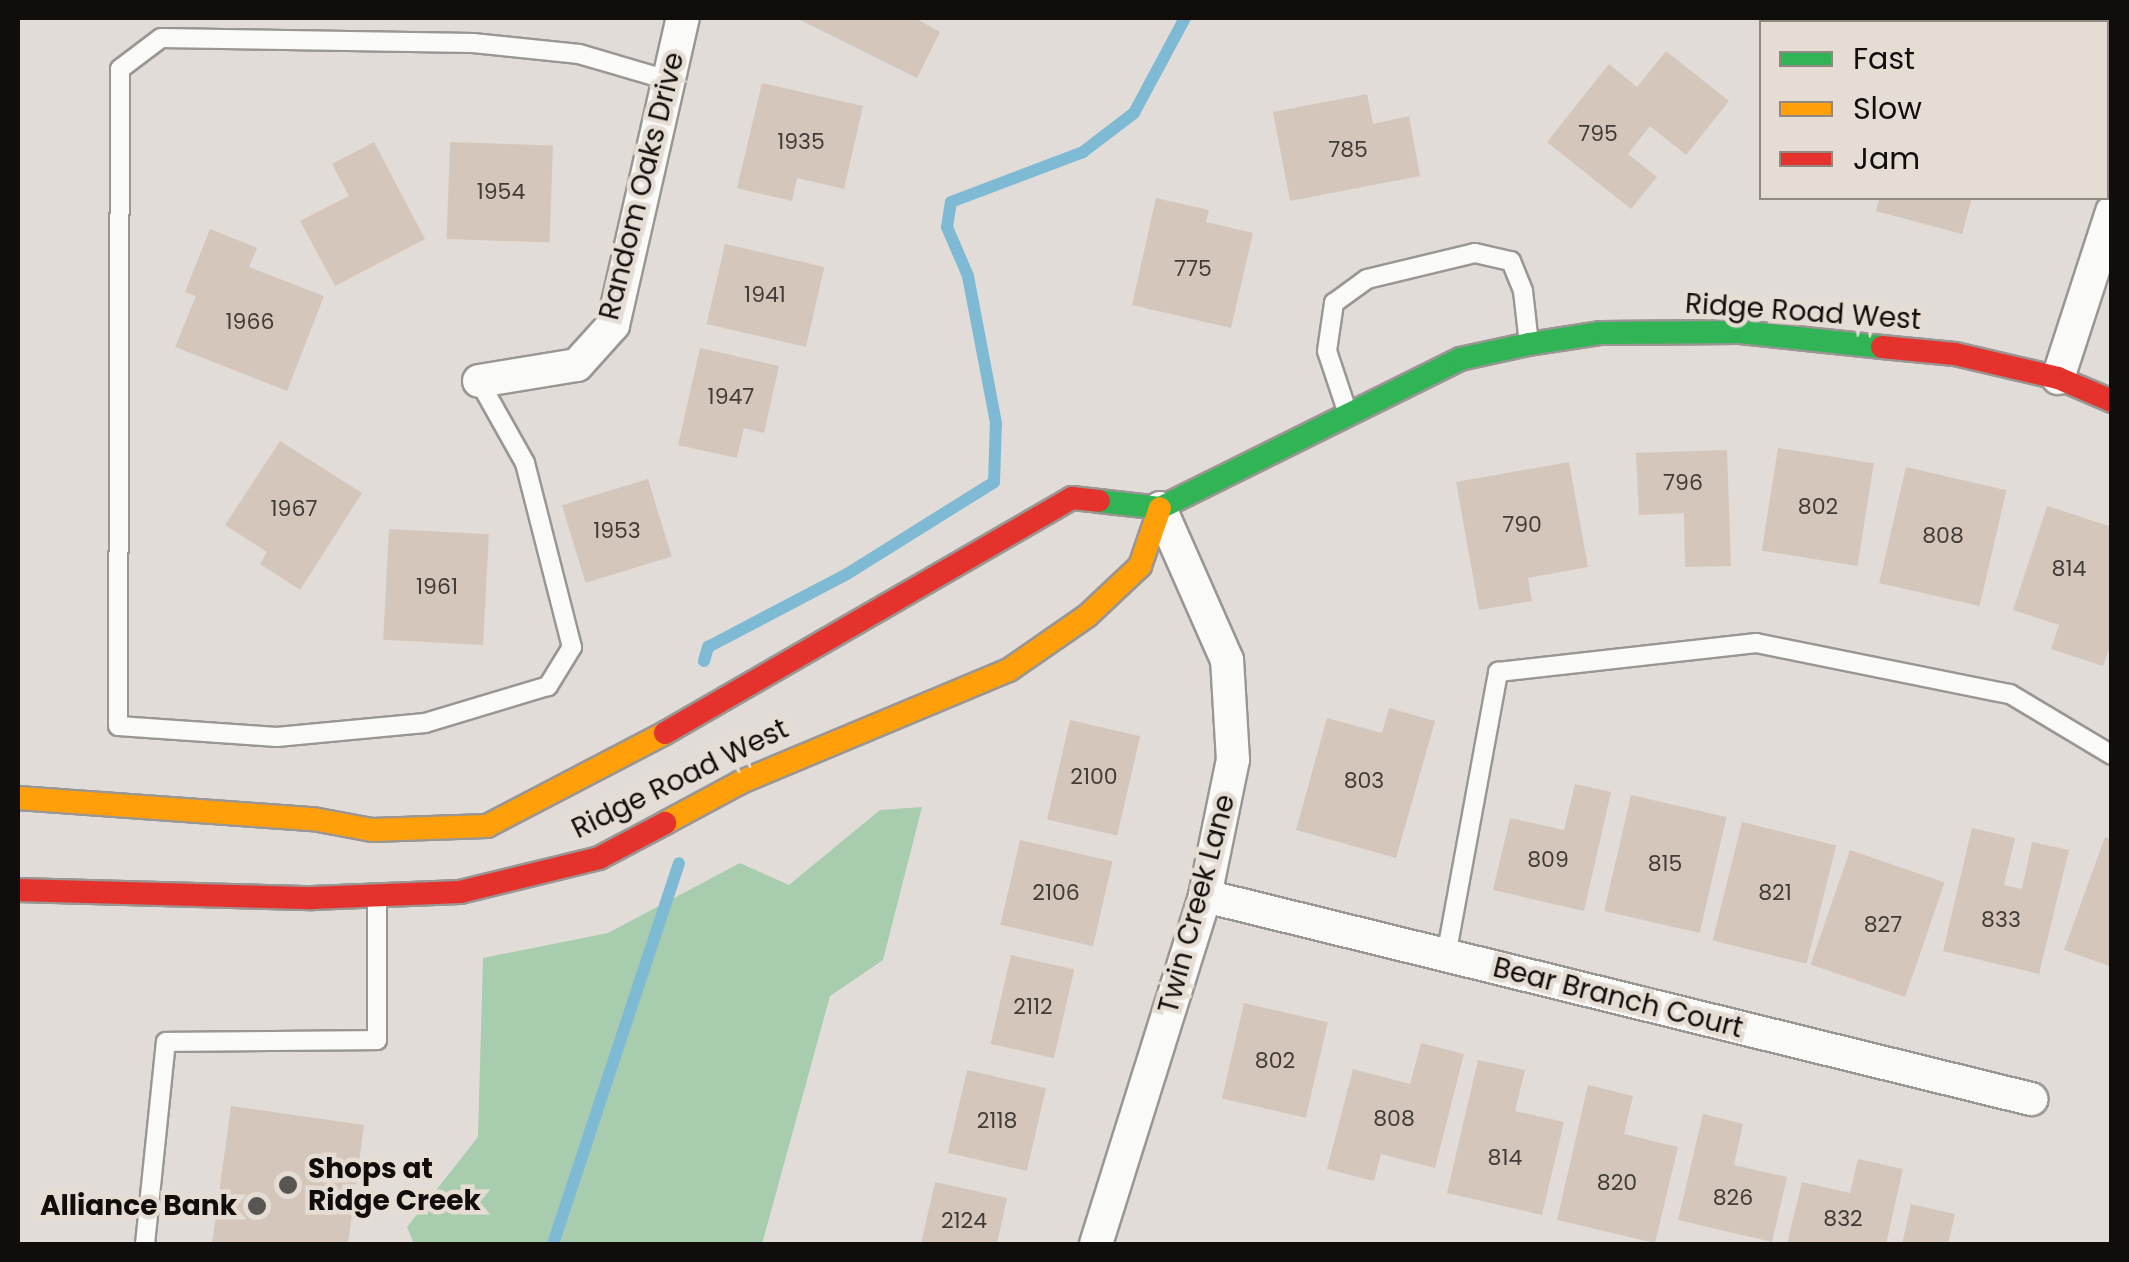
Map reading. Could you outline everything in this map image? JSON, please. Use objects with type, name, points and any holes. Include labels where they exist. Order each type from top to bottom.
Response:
[{"type":"street","name":"Random Oaks Drive","points":[[479,381],[576,365],[613,324],[683,18]]},
{"type":"street","points":[[2058,378],[2112,212]]},
{"type":"street","name":"Ridge Road West","points":[[18,798],[276,816],[372,830],[487,826],[566,790],[1072,498],[1160,508],[1460,359],[1529,344],[1601,334],[1740,332],[1955,354],[2058,378],[2112,401]]},
{"type":"street","name":"Ridge Road West","points":[[18,890],[377,896],[460,892],[599,858],[776,765],[1009,670],[1086,616],[1140,566],[1160,508]]},
{"type":"street","name":"Twin Creek Lane","points":[[1096,1244],[1205,896],[1233,760],[1227,660],[1160,508]]},
{"type":"street","points":[[372,830],[377,896]]},
{"type":"street","name":"Bear Branch Court","points":[[1205,896],[2031,1099]]},
{"type":"lane","points":[[479,381],[526,463],[572,647],[548,686],[425,723],[277,737],[118,726],[120,69],[161,38],[472,43],[579,54],[668,80]]},
{"type":"lane","points":[[1349,415],[1327,351],[1334,303],[1368,280],[1474,253],[1511,261],[1523,291],[1529,344]]},
{"type":"lane","points":[[1446,956],[1498,672],[1756,643],[2010,694],[2112,754]]},
{"type":"lane","points":[[145,1244],[166,1042],[377,1040],[377,896]]},
{"type":"green space","points":[[922,807],[883,960],[830,996],[762,1244],[414,1244],[407,1227],[478,1137],[483,958],[608,933],[740,863],[789,885],[880,810]]},
{"type":"building","points":[[796,18],[915,18],[940,32],[917,78]]},
{"type":"building","points":[[2043,18],[2052,20],[1952,20]]},
{"type":"building","points":[[1666,51],[1729,101],[1686,155],[1650,126],[1628,154],[1657,177],[1631,209],[1547,142],[1609,64],[1637,87]]},
{"type":"building","points":[[762,83],[863,106],[844,189],[797,178],[792,201],[737,188]]},
{"type":"building","points":[[1367,94],[1373,124],[1409,116],[1420,176],[1290,201],[1273,112]]},
{"type":"building","points":[[374,142],[425,239],[335,286],[300,221],[349,196],[332,164]]},
{"type":"building","points":[[450,142],[553,146],[550,243],[447,239]]},
{"type":"building","points":[[1156,198],[1209,210],[1206,222],[1253,233],[1231,328],[1132,305]]},
{"type":"building","points":[[1879,200],[1971,200],[1962,234],[1876,211]]},
{"type":"building","points":[[210,229],[257,248],[249,267],[324,296],[287,391],[175,347],[196,296],[185,292]]},
{"type":"building","points":[[725,244],[824,267],[806,347],[707,324]]},
{"type":"building","points":[[700,348],[779,366],[764,433],[744,428],[737,458],[678,445]]},
{"type":"building","points":[[280,441],[362,493],[300,590],[260,564],[267,552],[225,525]]},
{"type":"building","points":[[1778,448],[1874,463],[1858,566],[1762,551]]},
{"type":"building","points":[[1727,450],[1731,566],[1685,567],[1684,513],[1639,515],[1636,453]]},
{"type":"building","points":[[1569,462],[1588,567],[1528,578],[1532,601],[1479,610],[1456,482]]},
{"type":"building","points":[[1906,467],[2006,490],[1980,606],[1879,583]]},
{"type":"building","points":[[648,479],[672,556],[586,583],[562,505]]},
{"type":"building","points":[[2047,506],[2112,527],[2112,641],[2103,666],[2051,649],[2059,625],[2013,610]]},
{"type":"building","points":[[389,529],[489,534],[483,645],[383,640]]},
{"type":"building","points":[[1389,708],[1435,721],[1396,858],[1296,830],[1327,718],[1382,733]]},
{"type":"building","points":[[1070,720],[1140,736],[1117,836],[1047,819]]},
{"type":"building","points":[[1575,784],[1611,792],[1584,911],[1493,890],[1510,818],[1564,830]]},
{"type":"building","points":[[1631,795],[1726,817],[1700,933],[1604,911]]},
{"type":"building","points":[[1742,822],[1836,845],[1807,964],[1712,940]]},
{"type":"building","points":[[1972,828],[2015,838],[2004,885],[2022,889],[2032,842],[2069,850],[2039,974],[1943,951]]},
{"type":"building","points":[[2105,837],[2112,840],[2112,967],[2064,950]]},
{"type":"building","points":[[1020,840],[1113,861],[1093,946],[1000,925]]},
{"type":"building","points":[[1850,850],[1945,883],[1905,997],[1811,964]]},
{"type":"building","points":[[1011,955],[1074,970],[1054,1058],[991,1044]]},
{"type":"building","points":[[1244,1003],[1328,1022],[1306,1118],[1222,1098]]},
{"type":"building","points":[[1421,1043],[1464,1054],[1435,1168],[1381,1154],[1374,1181],[1327,1169],[1353,1069],[1410,1084]]},
{"type":"building","points":[[1478,1060],[1525,1070],[1515,1111],[1564,1122],[1542,1215],[1447,1193]]},
{"type":"building","points":[[967,1070],[1046,1088],[1027,1171],[948,1153]]},
{"type":"building","points":[[1588,1085],[1633,1096],[1624,1134],[1678,1147],[1655,1243],[1557,1220]]},
{"type":"building","name":"Shops at Ridge Creek","points":[[231,1106],[364,1125],[348,1244],[212,1244]]},
{"type":"building","points":[[1703,1114],[1743,1124],[1734,1165],[1787,1177],[1772,1242],[1678,1220]]},
{"type":"building","points":[[1858,1159],[1903,1169],[1886,1244],[1787,1244],[1802,1182],[1850,1193]]},
{"type":"building","points":[[935,1182],[1007,1198],[997,1244],[921,1244]]},
{"type":"building","points":[[1911,1204],[1955,1214],[1948,1244],[1902,1244]]},
{"type":"waterway","points":[[704,661],[708,647],[847,574],[994,482],[996,423],[968,276],[947,227],[951,202],[1083,152],[1134,113],[1185,18]]},
{"type":"waterway","points":[[553,1244],[679,863]]},
{"type":"traffic: fast","points":[[1099,501],[1160,508],[1460,359],[1529,344],[1601,333],[1740,332],[1882,347]]},
{"type":"traffic: slow","points":[[665,823],[741,782],[1009,670],[1087,616],[1140,566],[1160,508]]},
{"type":"traffic: slow","points":[[18,798],[313,819],[372,830],[487,826],[665,733]]},
{"type":"traffic: jam","points":[[1882,347],[1955,354],[2058,378],[2112,401]]},
{"type":"traffic: jam","points":[[665,733],[1072,498],[1099,501]]},
{"type":"traffic: jam","points":[[18,890],[312,898],[460,892],[599,858],[665,823]]},
{"type":"place","name":"Shops at Ridge Creek","points":[[288,1185]]},
{"type":"place","name":"Alliance Bank","points":[[257,1206]]}]
